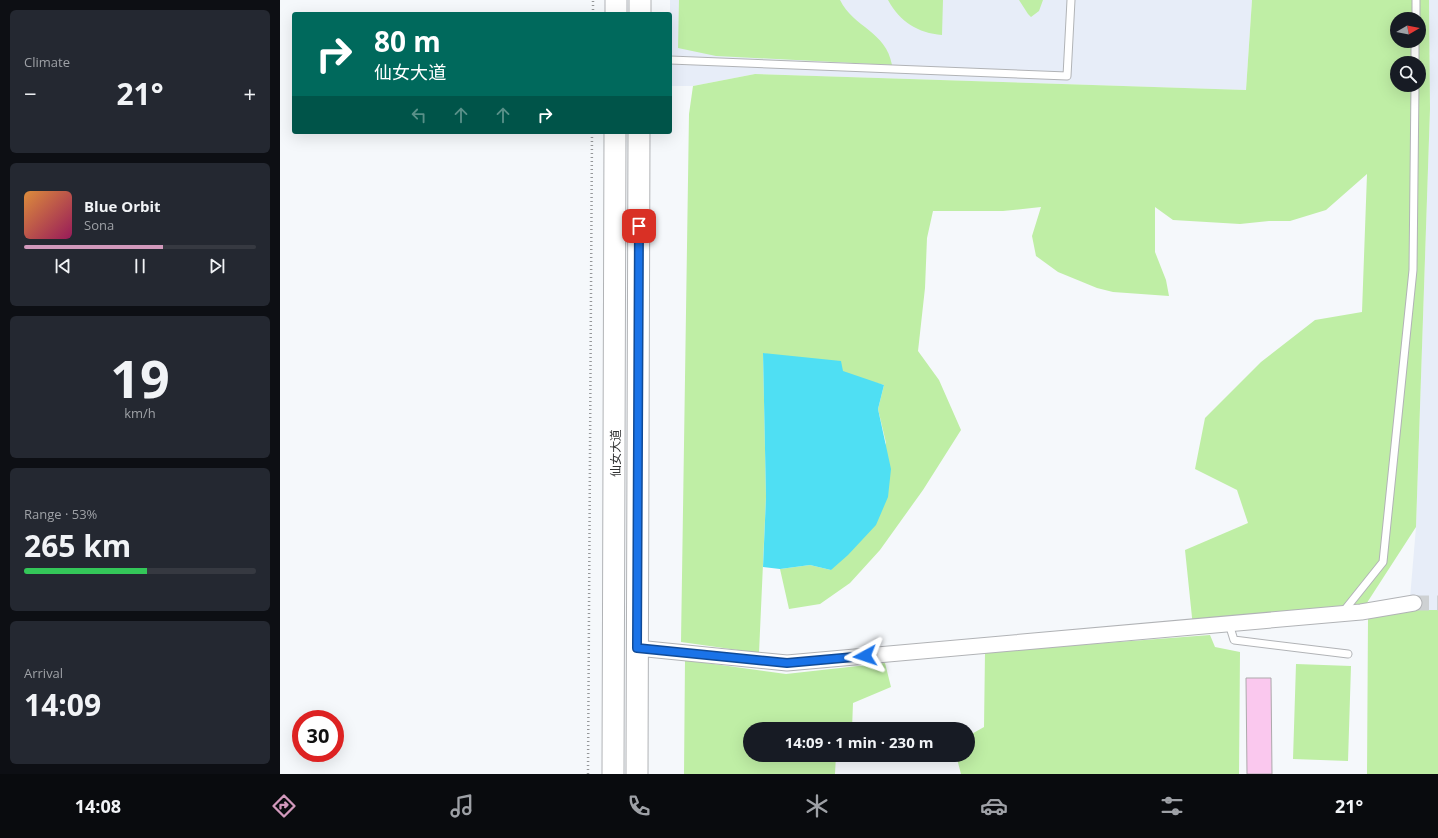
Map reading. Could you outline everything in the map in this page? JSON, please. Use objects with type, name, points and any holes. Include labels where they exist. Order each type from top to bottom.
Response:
[{"type":"main road","points":[[616,0],[616,12]]},
{"type":"main road","points":[[640,0],[640,12]]},
{"type":"main road","name":"仙女大道","points":[[613,774],[615,134]]},
{"type":"main road","name":"仙女大道","points":[[636,774],[640,134]]},
{"type":"street","points":[[637,648],[787,663],[1341,614],[1414,603]]},
{"type":"lane","points":[[672,60],[1068,76],[1071,0]]},
{"type":"lane","points":[[1416,0],[1416,12]]},
{"type":"lane","points":[[1341,614],[1383,562],[1413,270],[1415,92]]},
{"type":"lane","points":[[1229,624],[1234,640],[1348,654]]},
{"type":"path","points":[[593,0],[593,12]]},
{"type":"path","points":[[588,774],[592,134]]},
{"type":"shaded area","points":[[670,0],[1252,0],[1246,90],[755,74],[693,86],[672,86],[672,12],[670,12]]},
{"type":"shaded area","points":[[1429,0],[1438,0],[1438,610],[1409,610],[1416,527],[1430,109]]},
{"type":"green space","points":[[679,0],[840,0],[853,17],[883,44],[889,54],[892,65],[716,56],[678,48]]},
{"type":"green space","points":[[888,0],[943,0],[942,35],[925,32],[910,25],[898,14]]},
{"type":"green space","points":[[1019,0],[1043,0],[1039,11],[1031,17]]},
{"type":"green space","points":[[1252,0],[1429,0],[1430,109],[1416,527],[1361,612],[1193,627],[1185,550],[1248,523],[1237,490],[1195,469],[1205,418],[1261,362],[1315,320],[1362,312],[1367,174],[1326,210],[1290,221],[1269,221],[1240,224],[1173,220],[1155,207],[1155,252],[1166,280],[1169,296],[1113,292],[1097,288],[1058,272],[1036,256],[1032,236],[1041,207],[1003,211],[933,211],[927,238],[925,288],[918,351],[939,380],[961,430],[923,490],[880,550],[850,583],[820,604],[789,609],[780,569],[810,565],[831,570],[886,443],[878,409],[884,385],[763,353],[766,497],[759,653],[681,642],[689,114],[693,86],[755,74],[1246,90]]},
{"type":"green space","points":[[1409,610],[1438,610],[1438,774],[1367,774],[1368,617]]},
{"type":"green space","points":[[1210,635],[1215,647],[1240,652],[1239,774],[961,774],[958,762],[975,762],[975,732],[984,727],[985,652]]},
{"type":"green space","points":[[685,660],[786,674],[885,663],[891,687],[853,703],[852,722],[743,722],[743,762],[836,762],[835,774],[684,774]]},
{"type":"green space","points":[[1296,664],[1351,666],[1348,761],[1293,759]]},
{"type":"water","points":[[763,353],[841,361],[843,371],[884,385],[878,409],[891,469],[888,497],[876,525],[848,555],[831,570],[810,565],[780,569],[763,567],[766,497]]},
{"type":"building","points":[[1246,678],[1271,678],[1272,774],[1247,774]]},
{"type":"tunnel","points":[[1414,603],[1438,603]]},
{"type":"route","points":[[639,226],[637,648],[787,663],[865,656]]}]
